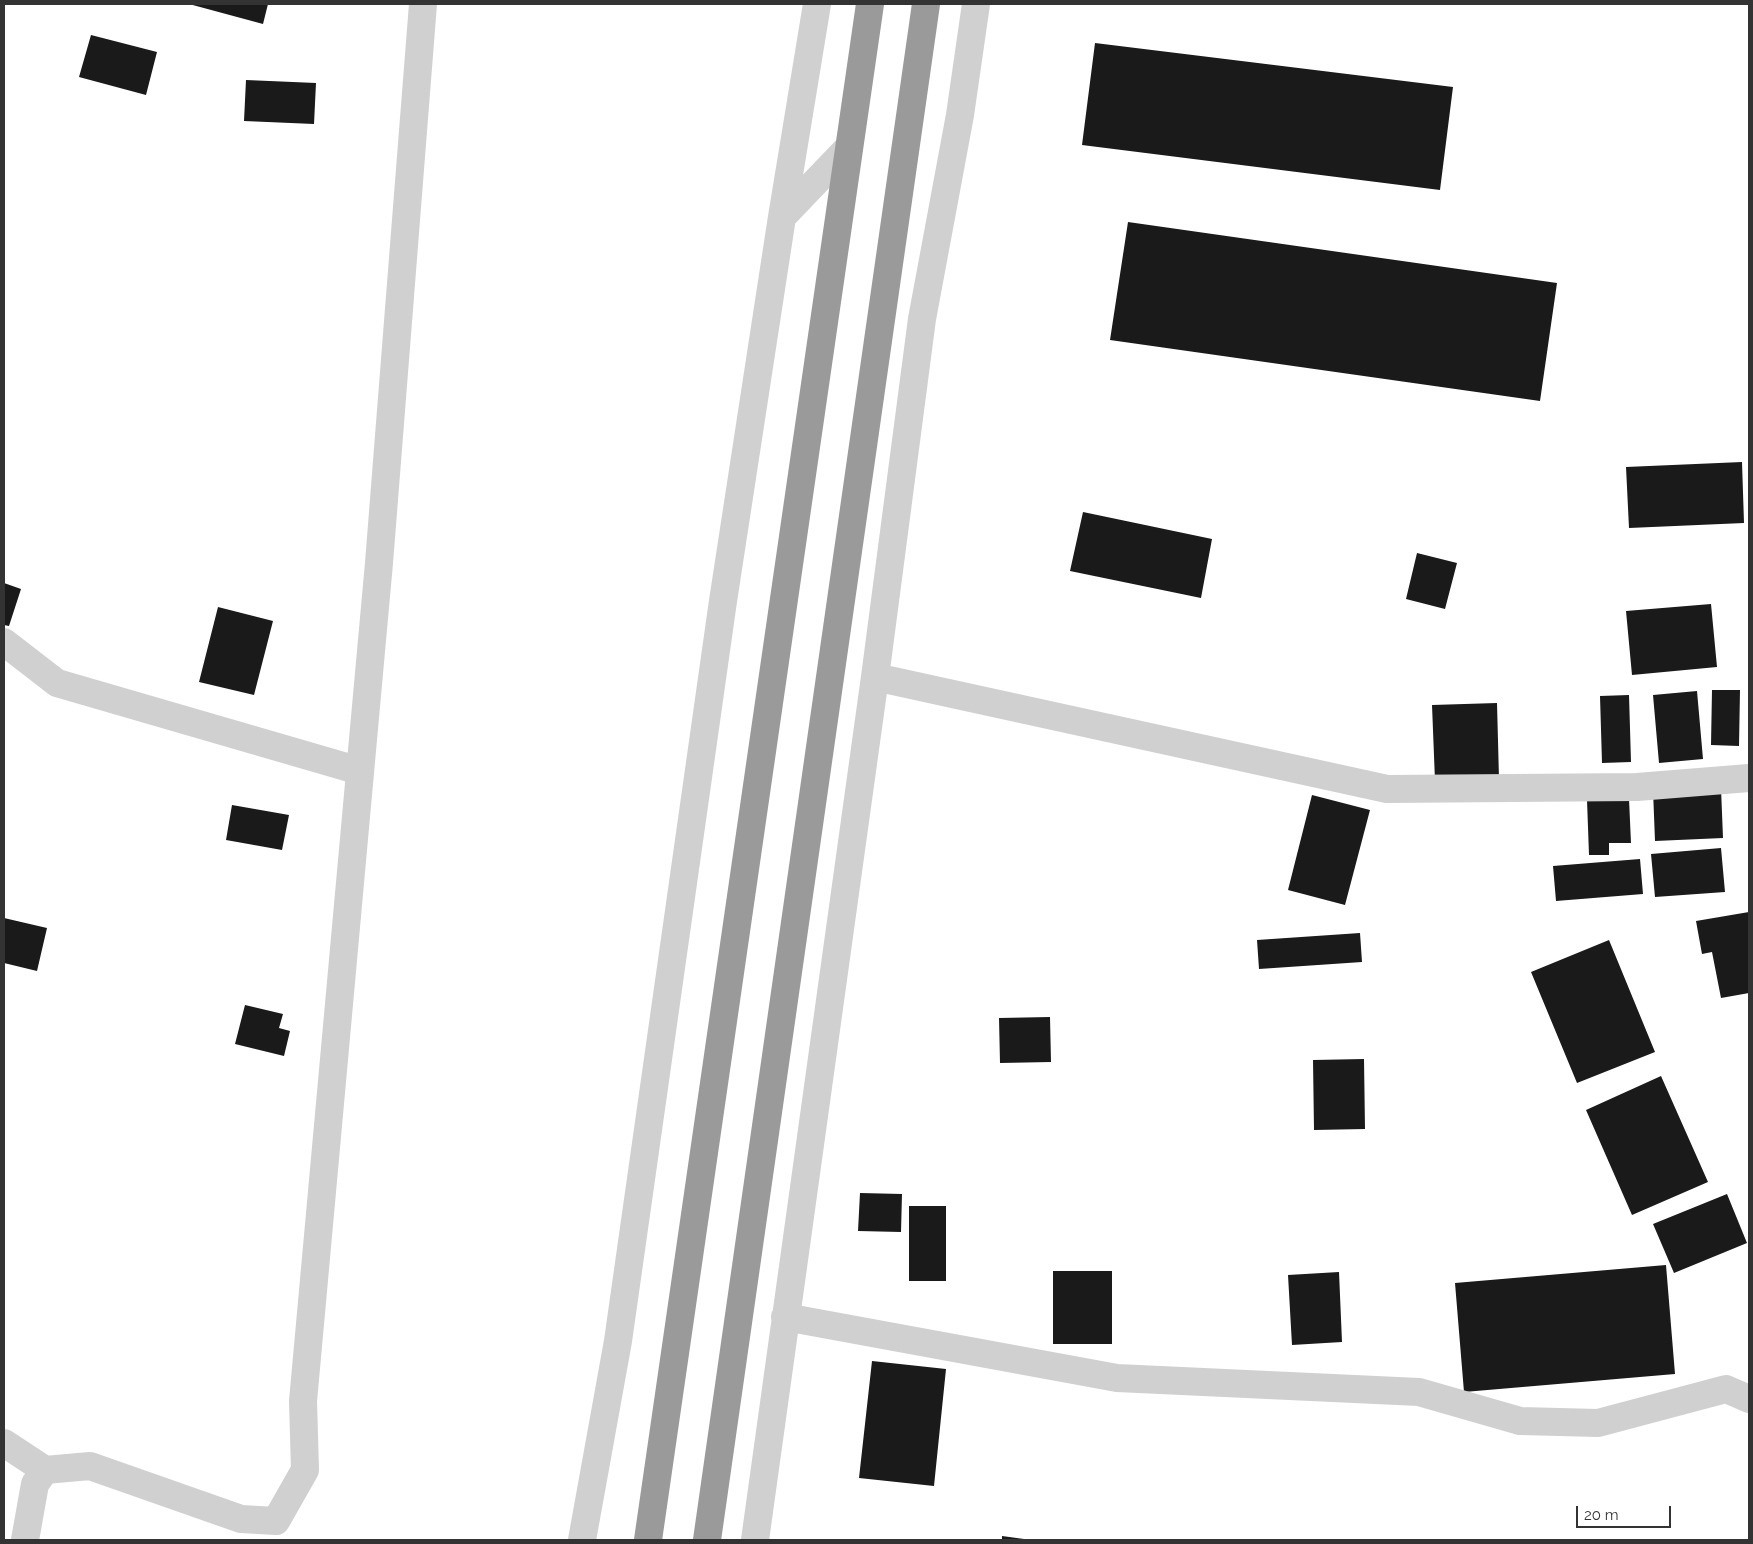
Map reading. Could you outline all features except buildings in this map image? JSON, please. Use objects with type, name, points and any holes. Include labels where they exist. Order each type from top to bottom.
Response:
[{"type":"highway","points":[[648,1540],[870,4]]},
{"type":"highway","points":[[707,1540],[926,4]]},
{"type":"street","points":[[4,1444],[45,1470],[90,1466],[240,1519],[276,1521],[305,1470],[303,1401],[380,554],[423,4]]},
{"type":"street","points":[[582,1540],[618,1341],[723,601],[817,4]]},
{"type":"street","points":[[755,1540],[875,678],[922,319],[960,115],[976,4]]},
{"type":"street","points":[[782,217],[849,147]]},
{"type":"street","points":[[4,642],[57,683],[360,771]]},
{"type":"street","points":[[875,678],[1387,789],[1638,787],[1749,778]]},
{"type":"street","points":[[786,1317],[1117,1378],[1418,1392],[1520,1421],[1598,1423],[1726,1389],[1749,1399]]},
{"type":"street","points":[[25,1540],[34,1484],[45,1470]]}]
